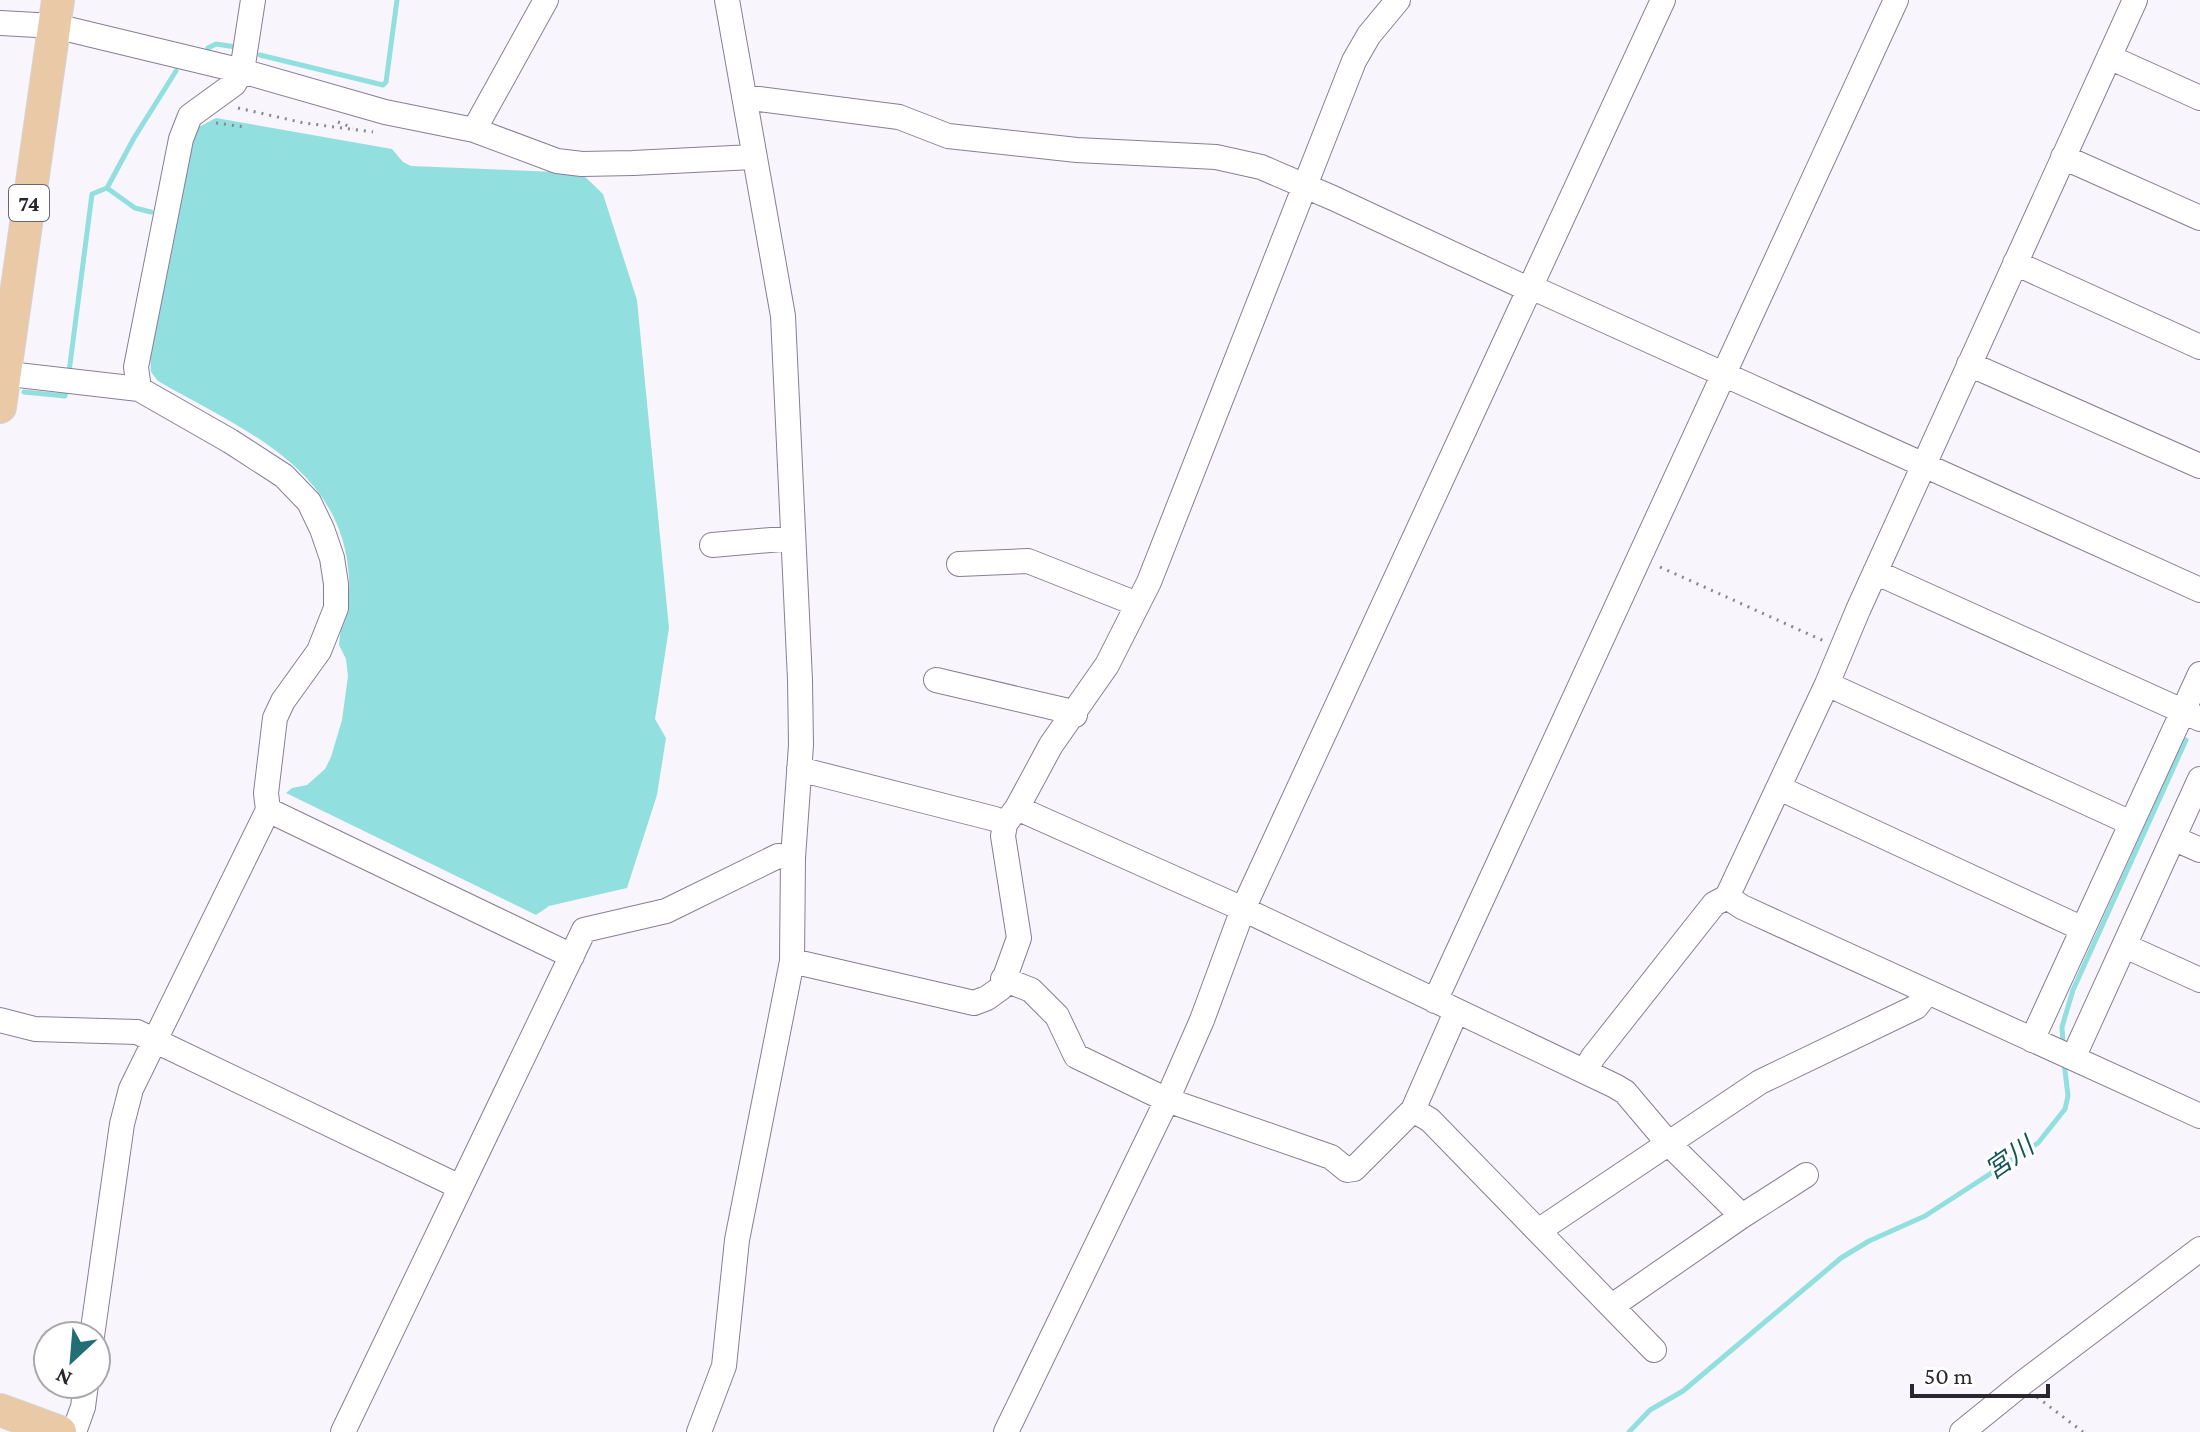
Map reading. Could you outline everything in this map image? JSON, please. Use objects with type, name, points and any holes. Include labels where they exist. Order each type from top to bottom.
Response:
[{"type":"main road","name":"74","points":[[0,407],[2,373],[57,13]]},
{"type":"main road","points":[[0,1410],[60,1432]]},
{"type":"street","points":[[139,389],[136,367],[181,139],[190,116],[234,84],[242,71],[253,0]]},
{"type":"street","points":[[474,130],[546,0]]},
{"type":"street","points":[[699,1432],[724,1366],[737,1240],[792,961],[793,858],[799,769],[800,680],[783,316],[727,0]]},
{"type":"street","points":[[792,961],[974,1003],[1001,988],[1019,938],[1003,836],[1011,816],[1051,745],[1075,715],[1107,665],[1149,582],[1354,61],[1369,35],[1398,0]]},
{"type":"street","points":[[1006,1432],[1167,1100],[1202,1020],[1243,909],[1663,0]]},
{"type":"street","points":[[1003,979],[1031,990],[1057,1016],[1076,1056],[1167,1100],[1331,1157],[1347,1170],[1354,1169],[1413,1110],[1446,1006],[1638,558],[1896,0]]},
{"type":"street","points":[[1585,1071],[1602,1045],[1714,904],[1727,897],[1827,684],[2135,0]]},
{"type":"street","points":[[0,23],[57,13],[385,112],[474,130],[557,161],[582,164],[753,157]]},
{"type":"street","points":[[2109,57],[2200,98]]},
{"type":"street","points":[[744,97],[899,117],[948,136],[1077,150],[1216,157],[1261,167],[2200,590]]},
{"type":"street","points":[[2063,157],[2200,218]]},
{"type":"street","points":[[2015,263],[2200,347]]},
{"type":"street","points":[[1969,364],[2200,466]]},
{"type":"street","points":[[2,373],[139,389],[230,441],[284,476],[309,502],[332,558],[336,584],[336,608],[319,651],[283,701],[275,718],[266,793],[268,810],[131,1089],[122,1124],[94,1320]]},
{"type":"street","points":[[712,545],[793,538]]},
{"type":"street","points":[[959,564],[1028,561],[1137,604]]},
{"type":"street","points":[[1875,572],[2191,716]]},
{"type":"street","points":[[2032,1040],[2131,823],[2191,716],[2200,674]]},
{"type":"street","points":[[936,680],[1075,715]]},
{"type":"street","points":[[1827,684],[2131,823]]},
{"type":"street","points":[[799,769],[995,819],[1011,816],[1243,909],[1585,1071],[1625,1092],[1669,1144],[1742,1216]]},
{"type":"street","points":[[2073,1058],[2200,779]]},
{"type":"street","points":[[1779,788],[2083,929]]},
{"type":"street","points":[[268,810],[572,956]]},
{"type":"street","points":[[2173,838],[2200,850]]},
{"type":"street","points":[[343,1432],[584,930],[652,916],[778,856],[793,858]]},
{"type":"street","points":[[1727,897],[1742,907],[2200,1116]]},
{"type":"street","points":[[2125,946],[2200,980]]},
{"type":"street","points":[[1540,1233],[1547,1225],[1731,1099],[1916,1007],[1928,992]]},
{"type":"street","points":[[0,1020],[35,1029],[137,1032],[460,1187]]},
{"type":"street","points":[[1413,1110],[1430,1120],[1654,1350]]},
{"type":"street","points":[[1612,1306],[1806,1175]]},
{"type":"street","points":[[1962,1432],[2200,1249]]},
{"type":"street","points":[[74,1432],[84,1400]]},
{"type":"path","points":[[1638,558],[1841,649]]},
{"type":"path","points":[[2024,1382],[2032,1393],[2083,1432]]},
{"type":"water","points":[[216,118],[392,149],[411,166],[581,173],[603,194],[637,300],[669,628],[655,719],[666,738],[657,795],[627,888],[549,906],[536,915],[286,793],[292,788],[307,785],[325,769],[342,720],[348,676],[346,659],[339,645],[349,578],[342,540],[328,507],[308,480],[282,456],[222,416],[158,381],[151,372],[150,356],[193,130]]},
{"type":"waterway","points":[[260,55],[383,85],[386,82],[397,0]]},
{"type":"waterway","points":[[208,48],[216,44],[236,47]]},
{"type":"waterway","points":[[69,372],[92,194],[107,188],[176,71]]},
{"type":"waterway","points":[[107,188],[135,208],[151,212]]},
{"type":"waterway","points":[[24,392],[65,396],[67,386]]},
{"type":"waterway","name":"宮川","points":[[2063,1044],[2062,1027],[2073,990],[2186,740]]},
{"type":"waterway","name":"宮川","points":[[1629,1432],[1650,1410],[1683,1391],[1841,1258],[1869,1241],[1925,1216],[2038,1143],[2065,1109],[2068,1096],[2064,1062]]}]
